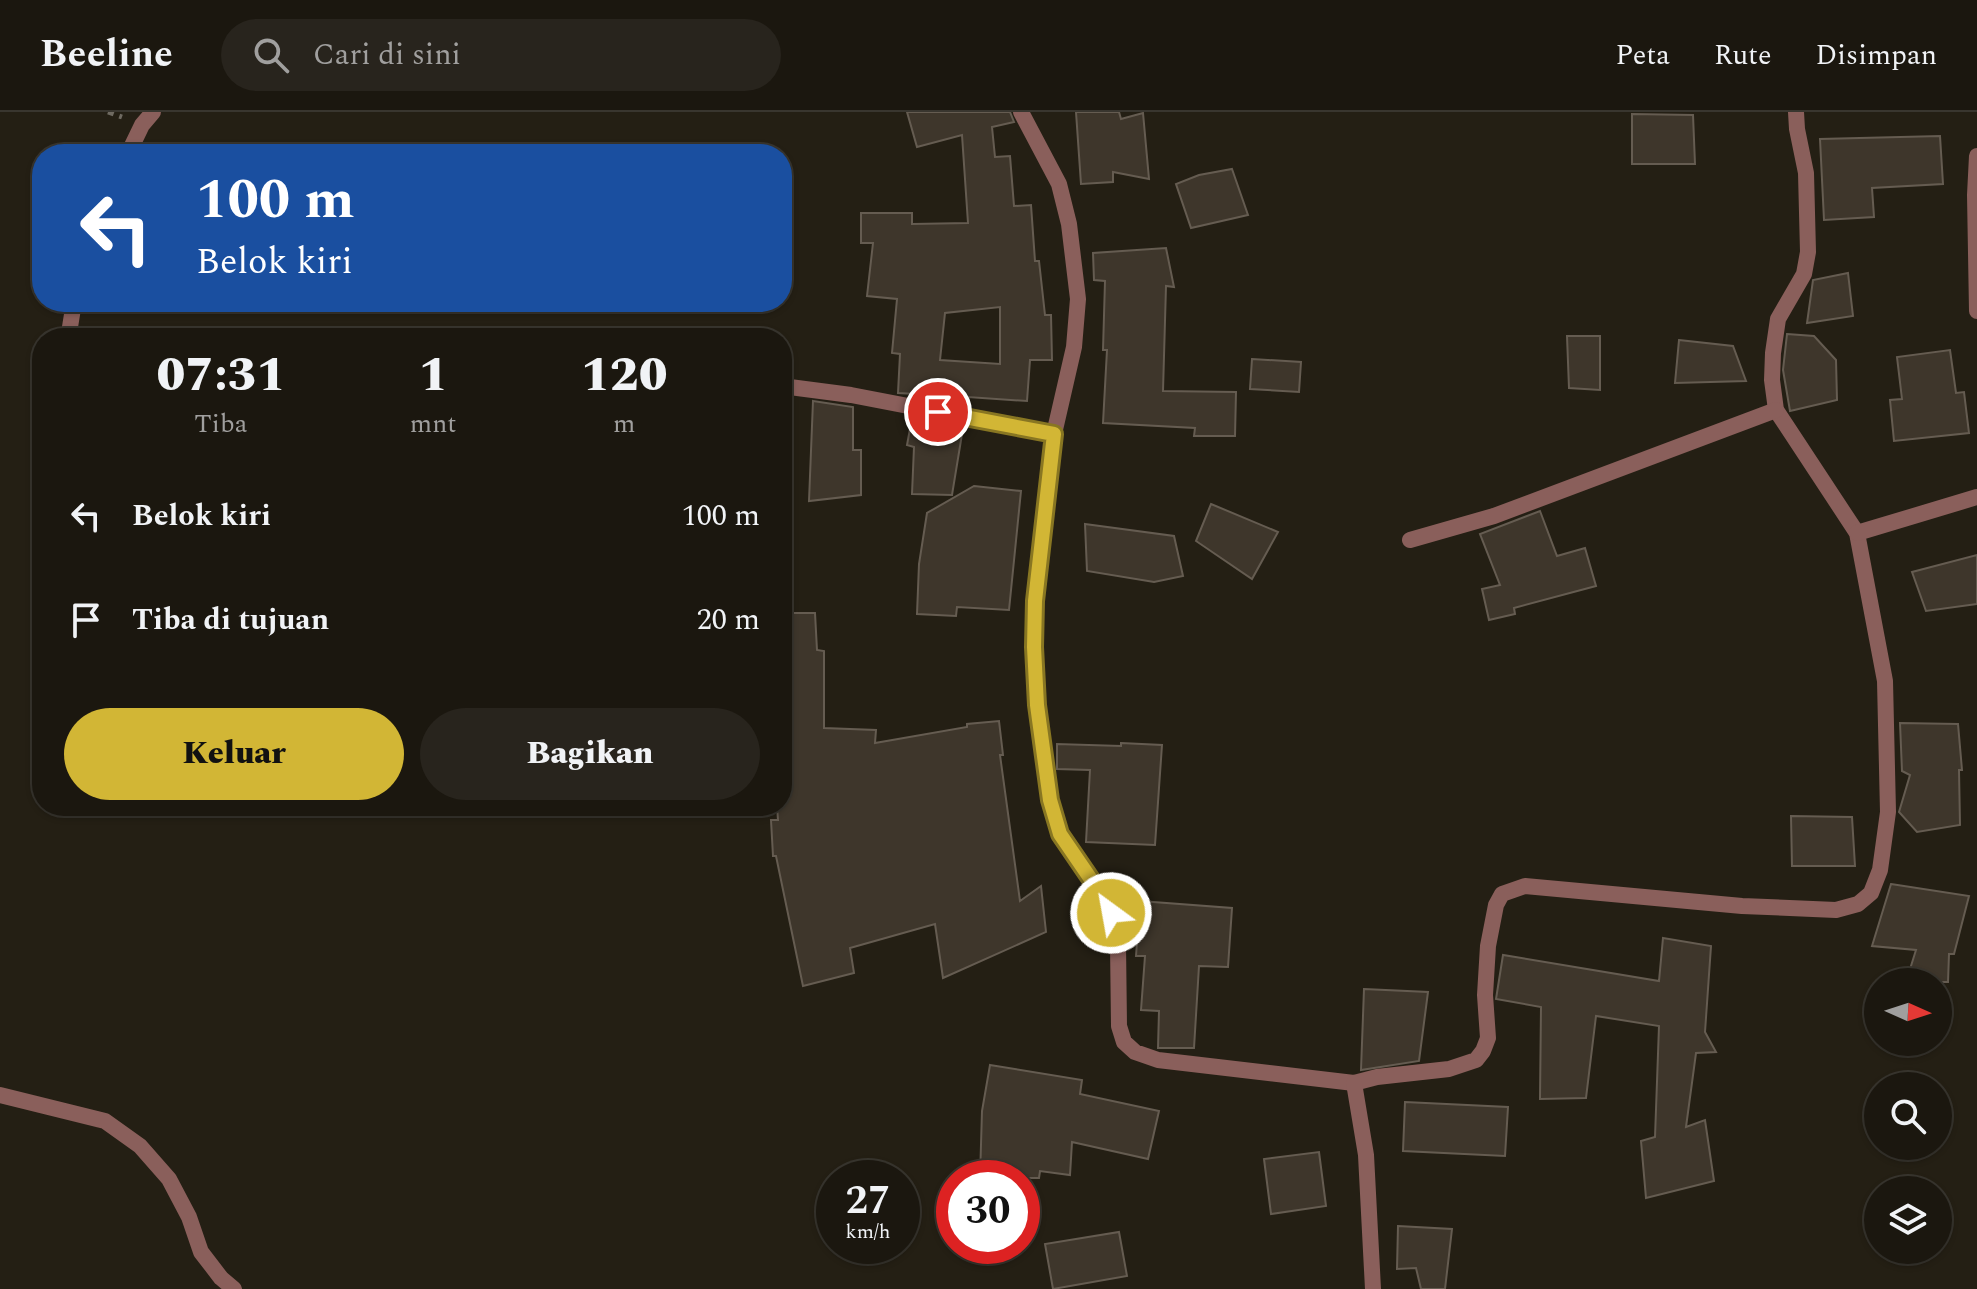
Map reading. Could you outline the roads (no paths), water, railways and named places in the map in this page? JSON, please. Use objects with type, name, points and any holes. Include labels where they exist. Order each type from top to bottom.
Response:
[{"type":"street","points":[[133,144],[153,112]]},
{"type":"street","points":[[1021,112],[1059,184],[1069,224],[1078,299],[1074,347],[1054,434],[1035,601],[1037,705],[1050,800],[1060,834],[1111,913],[1118,944],[1119,1026],[1124,1042],[1135,1052],[1158,1060],[1354,1083],[1449,1069],[1476,1060],[1488,1038],[1485,995],[1488,946],[1496,905],[1502,894],[1512,889],[1525,886],[1742,906],[1836,910],[1858,904],[1871,893],[1880,870],[1888,812],[1885,681],[1857,533],[1776,410],[1773,353],[1778,319],[1804,274],[1808,252],[1806,173],[1796,112]]},
{"type":"street","points":[[1977,156],[1977,311]]},
{"type":"street","points":[[792,387],[851,395],[1054,434]]},
{"type":"street","points":[[1410,540],[1494,516],[1776,410]]},
{"type":"street","points":[[1857,533],[1977,497]]},
{"type":"street","points":[[1354,1083],[1366,1155],[1373,1289]]},
{"type":"street","points":[[0,1095],[105,1121],[140,1146],[169,1179],[189,1217],[201,1252],[234,1289]]}]
